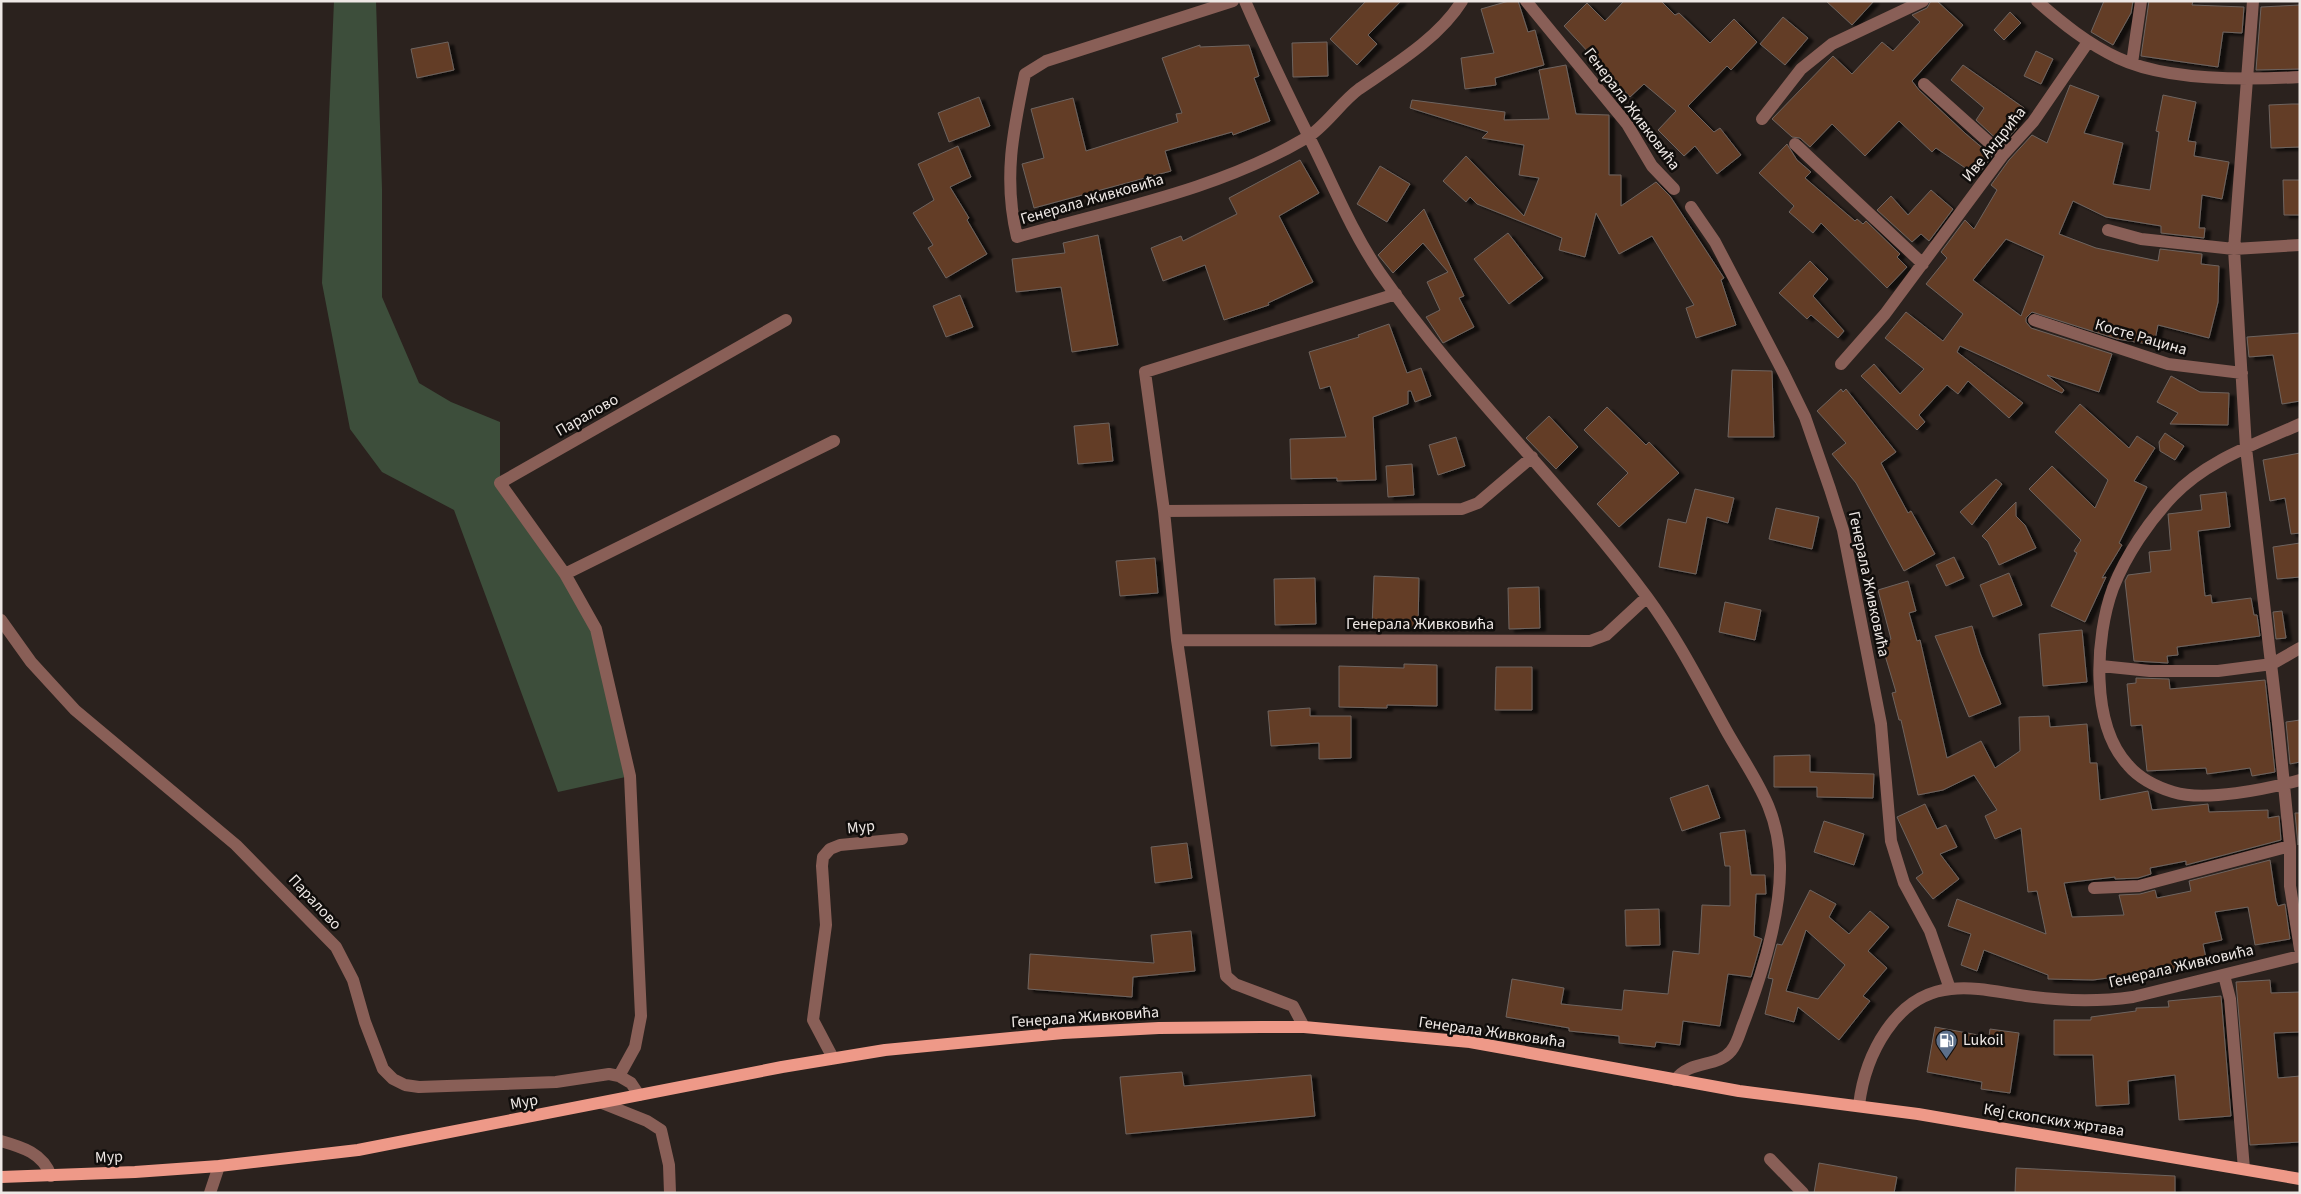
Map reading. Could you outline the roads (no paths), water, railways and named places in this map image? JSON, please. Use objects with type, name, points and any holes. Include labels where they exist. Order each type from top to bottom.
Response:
[{"type":"main road","name":"Генерала Живковића","points":[[930,1046],[1120,1029],[1304,1027],[1470,1042],[1739,1091],[1859,1105]]},
{"type":"main road","name":"Мур","points":[[1,1177],[51,1176],[219,1166],[358,1150],[833,1058],[930,1046]]},
{"type":"main road","name":"Кеј скопских жртава","points":[[1859,1105],[2300,1178]]},
{"type":"street","name":"Генерала Живковића","points":[[1233,1],[1046,61],[1025,74],[1011,138],[1010,209],[1017,237],[1217,181],[1252,167],[1309,137],[1345,101],[1433,33],[1462,1]]},
{"type":"street","points":[[1245,1],[1289,100],[1353,229],[1396,294],[1458,374],[1532,457],[1647,597],[1691,664],[1769,804],[1778,837],[1780,865],[1778,904],[1759,982],[1737,1042],[1727,1055],[1688,1067],[1675,1080]]},
{"type":"street","name":"Генерала Живковића","points":[[1526,1],[1627,124],[1652,166],[1674,189]]},
{"type":"street","points":[[1762,119],[1801,69],[1832,44],[1923,1]]},
{"type":"street","points":[[2037,1],[2088,42],[2119,59],[2132,63],[2168,73],[2247,78],[2300,77]]},
{"type":"street","points":[[2132,63],[2141,1]]},
{"type":"street","points":[[2253,1],[2234,249],[2246,448],[2253,520],[2272,664],[2290,846],[2290,886],[2300,949]]},
{"type":"street","name":"Иве Андрића","points":[[1841,364],[1885,314],[2003,155],[2033,122],[2088,42]]},
{"type":"street","points":[[1924,84],[2003,155]]},
{"type":"street","points":[[1795,144],[1923,264]]},
{"type":"street","name":"Генерала Живковића","points":[[1691,207],[1715,242],[1808,412],[1843,530],[1881,724],[1890,841],[1904,883],[1930,930],[1950,989]]},
{"type":"street","points":[[2108,230],[2141,239],[2234,249],[2300,245]]},
{"type":"street","points":[[1304,1027],[1293,1006],[1236,984],[1226,976],[1177,640],[1164,511],[1145,372],[1396,294]]},
{"type":"street","name":"Паралово","points":[[1,620],[31,662],[76,710],[236,845],[336,947],[353,980],[377,1057],[383,1069],[392,1079],[405,1085],[419,1087],[556,1082],[609,1074],[619,1076],[636,1047],[641,1016],[630,776],[596,628],[565,574],[500,483],[786,320]]},
{"type":"street","name":"Косте Рацина","points":[[2034,320],[2168,364],[2242,373]]},
{"type":"street","points":[[2300,424],[2210,466],[2182,487],[2158,512],[2125,565],[2110,597],[2104,618],[2100,694],[2113,740],[2120,755],[2138,774],[2151,783],[2174,792],[2225,793],[2300,780]]},
{"type":"street","points":[[565,574],[834,440]]},
{"type":"street","points":[[1164,511],[1462,509],[1478,504],[1532,457]]},
{"type":"street","name":"Генерала Живковића","points":[[1177,640],[1590,641],[1606,635],[1647,597]]},
{"type":"street","points":[[2101,666],[2192,672],[2272,664],[2300,648]]},
{"type":"street","name":"Мур","points":[[833,1058],[813,1020],[826,925],[822,866],[824,857],[830,849],[840,845],[902,839]]},
{"type":"street","points":[[2094,888],[2139,886],[2290,846]]},
{"type":"street","name":"Генерала Живковића","points":[[1859,1105],[1862,1080],[1877,1048],[1893,1022],[1910,1004],[1950,989],[1985,990],[2053,999],[2093,1001],[2132,997],[2300,956]]},
{"type":"street","points":[[2224,974],[2230,999],[2244,1169]]},
{"type":"street","points":[[619,1076],[631,1083],[639,1095]]},
{"type":"street","points":[[602,1103],[647,1121],[661,1130],[669,1165],[670,1193]]},
{"type":"street","points":[[1,1141],[32,1152],[44,1163],[51,1176]]},
{"type":"street","points":[[1770,1159],[1803,1193]]},
{"type":"street","points":[[210,1193],[219,1166]]},
{"type":"place","name":"Lukoil","points":[[1947,1059]]}]
